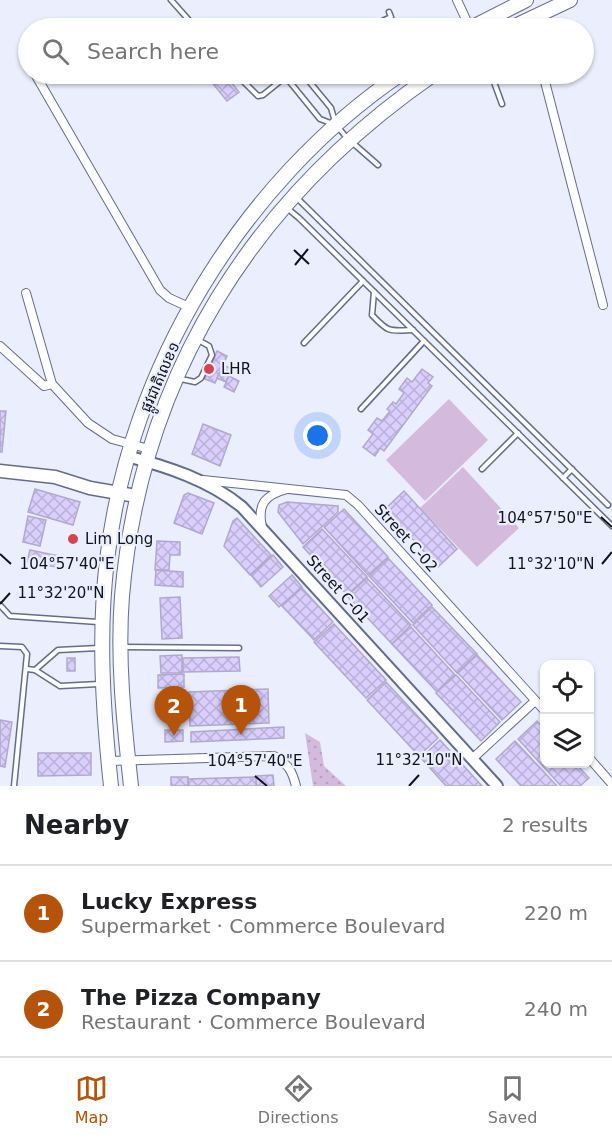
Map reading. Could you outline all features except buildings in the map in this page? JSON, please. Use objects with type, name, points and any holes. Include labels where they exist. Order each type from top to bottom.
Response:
[{"type":"highway","points":[[540,18],[570,0]]},
{"type":"highway","points":[[489,18],[520,1]]},
{"type":"highway","name":"ផ្លូវជាតិលេខ១","points":[[111,786],[102,648],[107,558],[118,493],[129,451],[160,370],[191,308],[227,249],[260,206],[297,163],[336,125],[387,84]]},
{"type":"highway","name":"ផ្លូវជាតិលេខ១","points":[[130,786],[120,647],[126,561],[136,496],[147,455],[177,378],[195,338],[223,289],[284,206],[349,139],[419,84]]},
{"type":"main road","points":[[0,471],[55,477],[90,488],[136,496]]},
{"type":"street","points":[[457,0],[465,18]]},
{"type":"street","points":[[520,1],[526,18]]},
{"type":"street","points":[[40,84],[160,290],[169,298],[191,308]]},
{"type":"street","points":[[546,84],[603,305]]},
{"type":"street","points":[[26,293],[52,384],[88,423],[129,451]]},
{"type":"street","points":[[0,346],[44,386],[52,384]]},
{"type":"street","name":"Street C-01","points":[[129,451],[147,455],[230,497],[262,526],[497,786]]},
{"type":"street","name":"Street C-02","points":[[198,480],[346,495],[540,706]]},
{"type":"street","points":[[262,526],[260,514],[267,497],[275,492],[291,488]]},
{"type":"street","points":[[472,759],[536,701]]},
{"type":"street","points":[[109,761],[274,756],[285,762],[293,772],[296,786]]},
{"type":"street","points":[[594,764],[612,784]]},
{"type":"lane","points":[[171,0],[187,18]]},
{"type":"lane","points":[[389,12],[391,17],[389,18]]},
{"type":"lane","points":[[246,84],[258,96],[276,84]]},
{"type":"lane","points":[[294,84],[320,118],[336,125],[378,165]]},
{"type":"lane","points":[[311,84],[331,108],[336,125]]},
{"type":"lane","points":[[495,84],[502,104]]},
{"type":"lane","points":[[294,195],[309,207],[608,505]]},
{"type":"lane","points":[[284,206],[299,218],[612,526]]},
{"type":"lane","points":[[304,343],[363,281]]},
{"type":"lane","points":[[374,292],[373,316],[388,330],[413,330]]},
{"type":"lane","points":[[177,378],[195,382],[201,378],[212,355],[208,346],[195,338]]},
{"type":"lane","points":[[361,409],[424,341]]},
{"type":"lane","points":[[482,469],[518,433]]},
{"type":"lane","points":[[563,478],[572,469]]},
{"type":"lane","points":[[0,605],[10,616],[102,622]]},
{"type":"lane","points":[[0,646],[22,647],[27,654],[14,786]]},
{"type":"lane","points":[[35,670],[58,650],[120,647],[240,648]]},
{"type":"lane","points":[[27,669],[35,670],[60,686],[122,683]]},
{"type":"shaded area","points":[[449,399],[488,440],[425,501],[386,460]]},
{"type":"shaded area","points":[[463,467],[519,528],[477,567],[420,508]]},
{"type":"shaded area","points":[[305,733],[320,742],[324,766],[346,786],[313,786]]},
{"type":"place","name":"LHR","points":[[209,369]]},
{"type":"place","name":"Lim Long","points":[[73,539]]},
{"type":"place","name":"Lucky Express","points":[[241,735]]},
{"type":"place","name":"The Pizza Company","points":[[174,736]]}]
